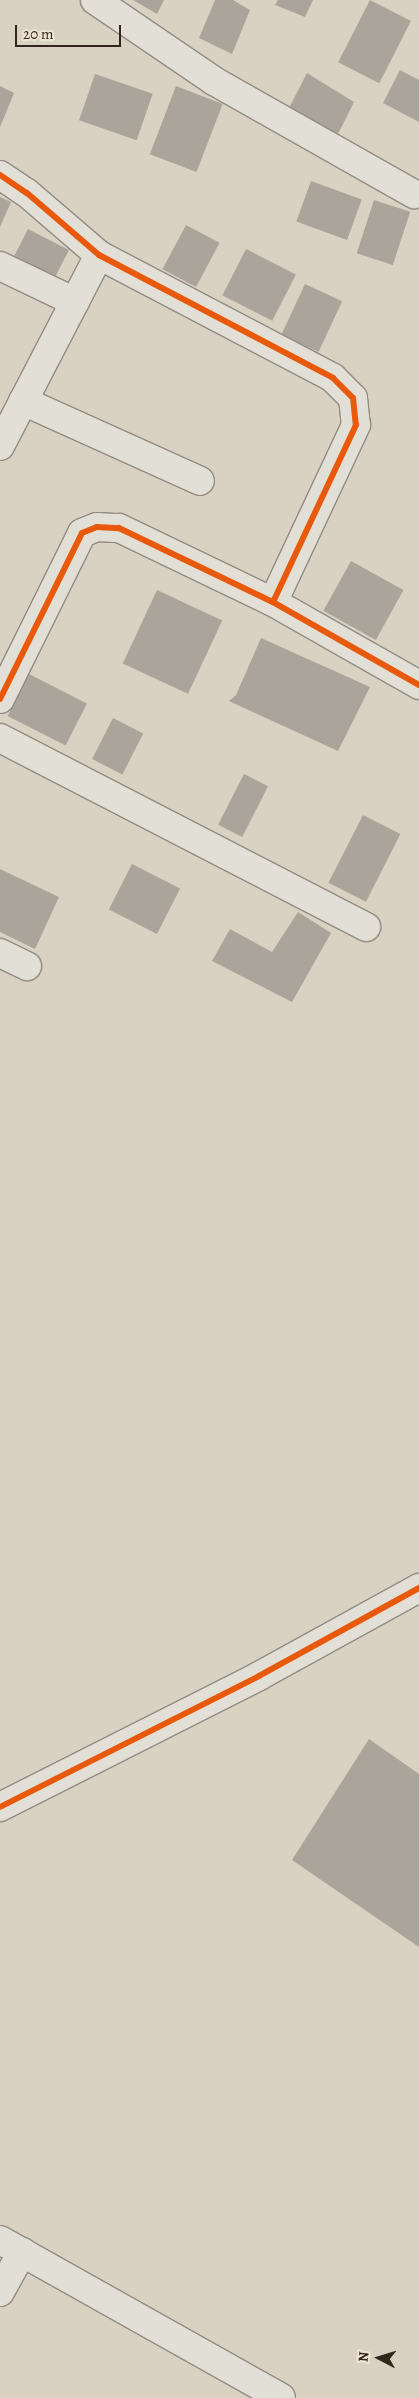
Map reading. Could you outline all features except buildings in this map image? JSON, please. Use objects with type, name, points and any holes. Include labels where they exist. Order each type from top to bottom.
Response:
[{"type":"street","points":[[95,0],[214,81],[414,194]]},
{"type":"street","points":[[0,175],[27,193],[99,255],[333,378],[353,398],[356,425],[273,602]]},
{"type":"street","points":[[0,446],[99,255]]},
{"type":"street","points":[[0,266],[75,302]]},
{"type":"street","points":[[23,402],[200,481]]},
{"type":"street","points":[[0,698],[82,532],[98,526],[119,528],[273,602],[419,685]]},
{"type":"street","points":[[0,738],[366,927]]},
{"type":"street","points":[[0,953],[27,966]]},
{"type":"street","points":[[0,1808],[259,1676],[419,1588]]},
{"type":"street","points":[[0,2292],[11,2246],[281,2398]]},
{"type":"cycle path","points":[[0,175],[27,193],[99,255],[333,378],[353,398],[356,425],[273,602]]},
{"type":"cycle path","points":[[0,699],[82,533],[97,527],[119,528],[273,602],[419,685]]},
{"type":"cycle path","points":[[0,1807],[259,1676],[419,1588]]}]
